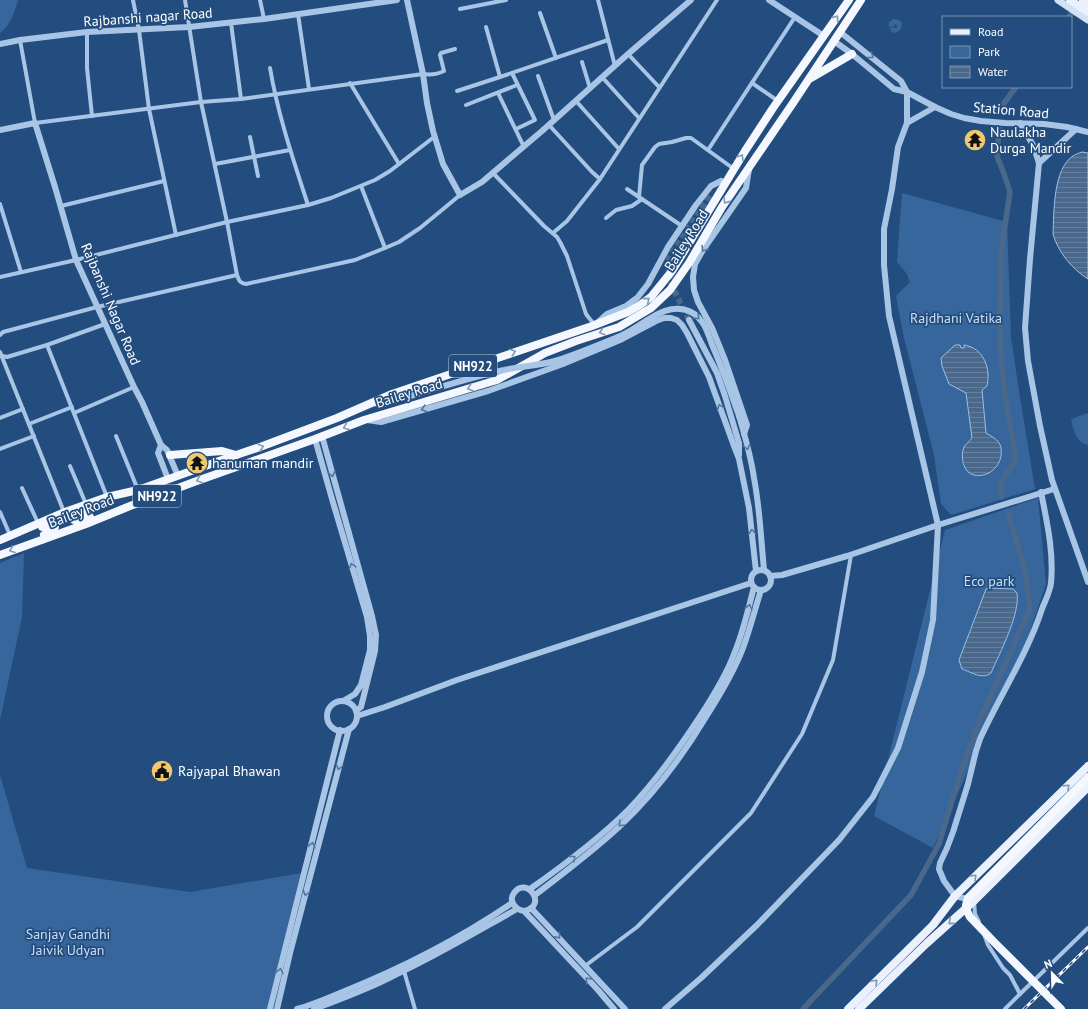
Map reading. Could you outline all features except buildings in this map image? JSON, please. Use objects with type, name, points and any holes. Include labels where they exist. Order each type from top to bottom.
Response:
[{"type":"highway","name":"NH922","points":[[824,36],[849,0]]},
{"type":"highway","name":"NH922","points":[[834,41],[861,0]]},
{"type":"highway","name":"Bailey Road","points":[[0,540],[65,512],[108,497],[136,490],[178,476],[275,442],[337,418],[392,394],[595,325],[628,312],[640,305],[651,297],[672,271],[724,181],[734,169],[824,36]]},
{"type":"highway","name":"Bailey Road","points":[[0,555],[364,420],[497,380],[545,353],[620,327],[651,308],[670,290],[722,207],[750,168],[834,41]]},
{"type":"highway","points":[[809,79],[852,54]]},
{"type":"highway","points":[[776,105],[771,116],[772,121],[777,121],[784,110],[793,103]]},
{"type":"highway","points":[[170,456],[222,451],[236,455]]},
{"type":"highway","points":[[130,506],[78,521],[75,521],[74,518],[78,513],[136,490]]},
{"type":"highway","points":[[0,543],[50,524],[55,525],[54,529],[27,545]]},
{"type":"highway","points":[[1061,1009],[970,916],[966,905],[968,898],[1088,777]]},
{"type":"main road","points":[[1058,0],[1086,10]]},
{"type":"main road","points":[[1083,0],[1088,20]]},
{"type":"main road","points":[[848,1009],[933,925],[955,896],[1088,766]]},
{"type":"main road","points":[[859,1009],[926,944],[974,901],[1088,787]]},
{"type":"street","points":[[133,0],[139,30],[149,109],[176,235]]},
{"type":"street","points":[[185,0],[201,102],[237,275],[239,281],[246,284],[355,260],[399,242],[420,228],[460,195],[482,182],[493,173],[691,0]]},
{"type":"street","points":[[260,0],[264,19]]},
{"type":"street","name":"Rajbanshi nagar Road","points":[[0,44],[20,40],[87,32],[190,27],[231,23],[397,0]]},
{"type":"street","points":[[407,0],[423,74],[434,137],[443,164],[460,195]]},
{"type":"street","points":[[460,9],[506,0]]},
{"type":"street","points":[[598,0],[615,66]]},
{"type":"street","points":[[553,233],[567,221],[600,179],[716,0]]},
{"type":"street","points":[[769,0],[824,36]]},
{"type":"street","points":[[540,12],[556,58]]},
{"type":"street","points":[[298,14],[309,89]]},
{"type":"street","points":[[708,150],[795,17]]},
{"type":"street","points":[[231,23],[241,99]]},
{"type":"street","points":[[486,27],[500,77]]},
{"type":"street","points":[[87,32],[87,68],[92,116]]},
{"type":"street","points":[[665,1009],[701,978],[757,925],[839,840],[873,797],[898,748],[922,672],[933,620],[938,525],[889,316],[884,266],[884,229],[898,147],[907,123],[907,92],[901,81],[840,32]]},
{"type":"street","points":[[20,40],[36,123]]},
{"type":"street","points":[[458,91],[608,40]]},
{"type":"street","name":"Station Road","points":[[834,41],[894,89],[907,92],[951,114],[972,119],[1005,123],[1044,124],[1088,132]]},
{"type":"street","points":[[0,130],[36,123],[201,102],[241,99],[350,83],[442,72],[444,71],[440,55],[441,53],[455,49]]},
{"type":"street","points":[[628,54],[659,87]]},
{"type":"street","points":[[582,62],[590,88]]},
{"type":"street","points":[[270,68],[274,94],[290,150],[308,204]]},
{"type":"street","points":[[512,73],[534,120],[516,130]]},
{"type":"street","points":[[538,76],[552,122],[592,172],[600,179]]},
{"type":"street","points":[[602,77],[639,118]]},
{"type":"street","points":[[350,83],[399,164]]},
{"type":"street","points":[[752,83],[776,105]]},
{"type":"street","points":[[466,105],[517,85]]},
{"type":"street","points":[[498,93],[524,147]]},
{"type":"street","points":[[576,101],[619,149]]},
{"type":"street","points":[[907,123],[935,107]]},
{"type":"street","name":"Rajbanshi Nagar Road","points":[[36,123],[76,260],[160,444],[167,450],[178,476]]},
{"type":"street","points":[[1020,123],[1033,145],[1039,163],[1025,334],[1028,361],[1054,489],[1088,582]]},
{"type":"street","points":[[1039,163],[1076,129]]},
{"type":"street","points":[[250,137],[258,176]]},
{"type":"street","points":[[0,277],[331,198],[361,186],[390,171],[434,137]]},
{"type":"street","points":[[606,218],[616,210],[632,206],[641,198],[642,165],[656,145],[688,138],[695,140],[734,169]]},
{"type":"street","points":[[215,164],[290,150]]},
{"type":"street","points":[[744,434],[747,424],[725,360],[712,328],[698,302],[694,290],[693,277],[695,264],[703,250],[746,188],[750,168]]},
{"type":"street","points":[[493,173],[544,226],[557,237],[564,248],[586,314],[595,325],[607,314],[626,306],[637,298],[648,284],[668,247],[696,205],[711,186],[724,181]]},
{"type":"street","points":[[61,206],[164,181]]},
{"type":"street","points":[[710,194],[724,181]]},
{"type":"street","points":[[361,186],[385,248]]},
{"type":"street","points":[[628,189],[682,226]]},
{"type":"street","points":[[0,204],[20,272]]},
{"type":"street","points":[[0,335],[3,332],[97,307],[237,275]]},
{"type":"street","points":[[370,403],[384,404],[509,368],[553,362],[622,335],[656,315],[677,308],[693,313],[698,317],[704,326],[719,361],[739,416],[753,469],[764,570],[770,576],[770,579],[769,585],[761,590],[745,642],[737,661],[715,704],[688,746],[657,787],[621,825],[590,853],[535,895]]},
{"type":"street","points":[[364,420],[381,422],[488,390],[563,364],[620,340],[656,321],[664,318],[671,318],[677,320],[682,325],[693,344],[709,377],[734,446],[740,458]]},
{"type":"street","points":[[689,320],[716,373],[725,396],[739,443],[742,472],[749,508],[756,571]]},
{"type":"street","points":[[1,354],[4,357],[7,357],[47,345],[105,324]]},
{"type":"street","points":[[47,345],[108,497]]},
{"type":"street","points":[[1,354],[65,512]]},
{"type":"street","points":[[74,413],[134,387]]},
{"type":"street","points":[[29,424],[72,407]]},
{"type":"street","points":[[0,418],[23,409]]},
{"type":"street","points":[[0,449],[34,436]]},
{"type":"street","points":[[116,436],[136,490]]},
{"type":"street","points":[[318,438],[332,499],[367,617],[370,636],[370,650],[361,685],[355,694],[332,705],[327,715],[328,721],[335,729],[349,729]]},
{"type":"street","points":[[277,1009],[290,953],[349,729],[354,724],[356,713],[361,707],[375,651],[376,635],[372,616],[318,438]]},
{"type":"street","name":"Rajbanshi Nagar Road","points":[[160,444],[158,453],[168,479]]},
{"type":"street","points":[[70,466],[86,505]]},
{"type":"street","points":[[742,472],[753,469]]},
{"type":"street","points":[[22,488],[38,523]]},
{"type":"street","points":[[770,576],[782,575],[851,555],[938,525],[1054,489]]},
{"type":"street","points":[[1020,994],[1010,975],[1003,968],[988,945],[975,914],[974,901],[955,896],[944,881],[939,869],[953,832],[980,739],[1030,643],[1051,585],[1052,565],[1050,538],[1041,492]]},
{"type":"street","points":[[0,512],[10,535]]},
{"type":"street","points":[[585,966],[637,927],[751,813],[802,734],[833,660],[851,555]]},
{"type":"street","points":[[530,889],[594,841],[615,822],[649,787],[669,762],[704,710],[734,656],[743,630],[753,585],[751,581],[752,575],[756,571],[764,570]]},
{"type":"street","points":[[356,713],[385,707],[457,680],[737,589],[753,585],[761,590]]},
{"type":"street","points":[[343,701],[351,704],[356,713]]},
{"type":"street","points":[[270,1009],[340,730]]},
{"type":"street","points":[[524,911],[532,908],[535,902],[535,895],[530,889],[524,888],[517,890],[513,895],[512,903],[517,909],[524,911],[614,1009]]},
{"type":"street","points":[[297,1009],[355,987],[400,967],[483,922],[512,903]]},
{"type":"street","points":[[532,908],[625,1009]]},
{"type":"street","points":[[314,1009],[404,971],[464,940],[517,909]]},
{"type":"street","points":[[1005,1009],[1088,928]]},
{"type":"street","points":[[404,971],[415,1009]]},
{"type":"green space","points":[[0,0],[18,1],[9,23],[0,33]]},
{"type":"green space","points":[[894,19],[899,20],[902,23],[901,29],[896,33],[892,32],[889,28],[897,28],[897,25],[895,24],[894,26],[889,27],[889,22]]},
{"type":"green space","name":"Rajdhani Vatika","points":[[902,193],[1007,222],[1011,338],[1035,489],[951,515],[941,504],[934,455],[904,338],[896,296],[910,282],[907,274],[897,262]]},
{"type":"green space","points":[[1088,413],[1088,445],[1084,444],[1078,439],[1071,420]]},
{"type":"green space","name":"Eco park","points":[[1038,498],[1046,584],[1026,643],[933,848],[874,816],[945,530]]},
{"type":"green space","points":[[24,553],[22,617],[0,720],[0,563]]},
{"type":"green space","name":"Sanjay Gandhi Jaivik Udyan","points":[[0,775],[27,868],[190,892],[302,873],[269,1009],[0,1009]]},
{"type":"water","points":[[1082,152],[1088,153],[1088,279],[1066,260],[1055,241],[1053,234],[1054,203],[1058,181],[1066,162],[1076,154]]},
{"type":"water","points":[[955,345],[960,345],[961,348],[964,348],[964,345],[977,350],[987,366],[987,386],[982,390],[986,433],[1000,444],[1001,456],[998,464],[992,471],[979,476],[970,474],[963,464],[962,455],[964,447],[972,438],[966,393],[949,384],[942,366],[941,358]]},
{"type":"water","points":[[986,589],[1013,589],[1017,593],[1017,602],[1008,633],[991,673],[980,676],[962,669],[959,660]]},
{"type":"waterway","points":[[1070,16],[1076,7]]},
{"type":"waterway","points":[[999,110],[1015,88]]},
{"type":"waterway","points":[[999,129],[997,156],[1010,192],[1001,253],[1000,346],[1005,395],[1015,461],[1000,484],[1002,497]]},
{"type":"waterway","points":[[803,1009],[911,895],[939,844],[961,771],[981,717],[1030,609],[1025,570],[1008,513]]},
{"type":"tunnel","points":[[689,320],[671,284],[668,269],[669,258],[711,194]]},
{"type":"railway","points":[[1024,1009],[1088,947]]},
{"type":"place","name":"Naulakha Durga Mandir","points":[[975,140]]},
{"type":"place","name":"hanuman mandir","points":[[197,463]]},
{"type":"place","name":"Rajyapal Bhawan","points":[[162,771]]}]
